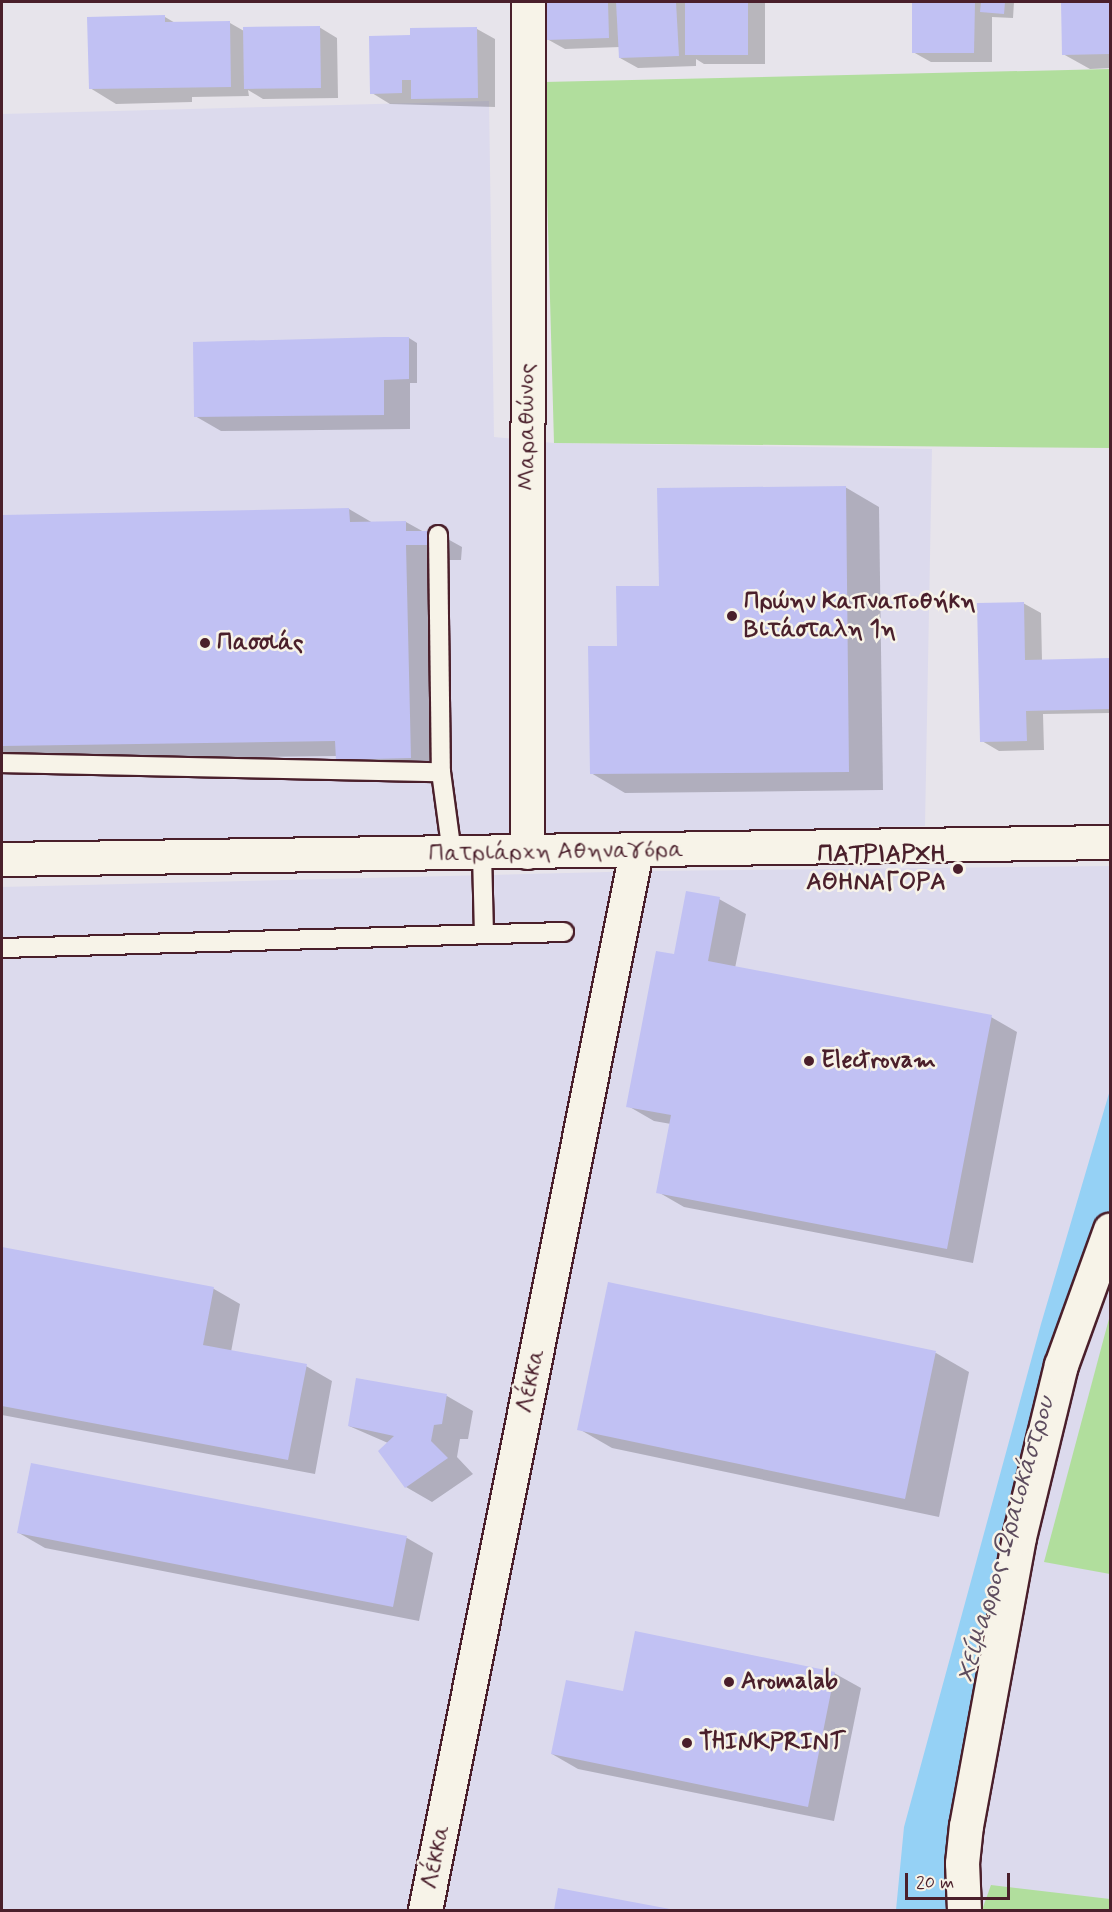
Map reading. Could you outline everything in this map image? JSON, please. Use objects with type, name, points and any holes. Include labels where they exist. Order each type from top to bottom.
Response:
[{"type":"street","name":"Μαραθώνος","points":[[527,852],[528,2]]},
{"type":"street","name":"Πατριάρχη Αθηναγόρα","points":[[2,859],[1110,843]]},
{"type":"street","name":"Λέκκα","points":[[425,1911],[636,851]]},
{"type":"street","points":[[964,1911],[962,1863],[966,1826],[1019,1537],[1061,1365],[1110,1230]]},
{"type":"lane","points":[[438,535],[441,772],[467,853],[484,934]]},
{"type":"lane","points":[[2,763],[441,772]]},
{"type":"lane","points":[[2,948],[564,932]]},
{"type":"shaded area","points":[[489,101],[494,437],[554,443],[932,449],[925,826],[871,827],[869,862],[2,873],[2,114]]},
{"type":"shaded area","points":[[1110,866],[1110,1910],[2,1910],[2,887],[647,871]]},
{"type":"green space","points":[[1110,69],[1110,448],[554,443],[544,82]]},
{"type":"green space","points":[[1110,1315],[1110,1574],[1044,1562]]},
{"type":"green space","points":[[991,1885],[1110,1899],[1110,1910],[982,1910]]},
{"type":"water","name":"Χείμαρρος Ωραιοκάστρου","points":[[1110,1090],[1110,1260],[1083,1322],[959,1910],[896,1910],[904,1827],[1041,1324]]},
{"type":"building","points":[[544,2],[608,2],[609,38],[546,40]]},
{"type":"building","points":[[616,2],[676,2],[679,56],[619,58]]},
{"type":"building","points":[[685,2],[748,2],[748,55],[685,55]]},
{"type":"building","points":[[912,2],[975,2],[974,53],[912,53]]},
{"type":"building","points":[[981,2],[1005,2],[1004,14],[980,12]]},
{"type":"building","points":[[1061,2],[1110,2],[1110,54],[1062,55]]},
{"type":"building","points":[[165,15],[165,22],[230,21],[231,87],[89,89],[87,17]]},
{"type":"building","points":[[320,26],[321,88],[244,89],[243,27]]},
{"type":"building","points":[[477,27],[478,98],[411,99],[411,80],[402,80],[402,93],[370,94],[369,36],[410,35],[410,28]]},
{"type":"building","points":[[409,337],[409,379],[384,380],[384,415],[194,417],[193,342]]},
{"type":"building","name":"Πρώην Καπναποθήκη Βιτάσταλη 1η","points":[[846,486],[849,772],[590,774],[588,646],[617,646],[616,586],[659,586],[657,488]]},
{"type":"building","name":"Πασσιάς","points":[[349,508],[350,522],[406,521],[406,531],[436,531],[436,545],[406,545],[411,758],[336,760],[335,741],[2,746],[2,515]]},
{"type":"building","points":[[1024,602],[1025,660],[1110,658],[1110,709],[1026,711],[1027,741],[980,742],[977,603]]},
{"type":"building","name":"Electrovam","points":[[686,891],[720,897],[708,961],[992,1015],[947,1249],[656,1193],[671,1115],[626,1107],[656,951],[674,954]]},
{"type":"building","points":[[2,1247],[214,1287],[203,1345],[307,1364],[288,1460],[2,1406]]},
{"type":"building","points":[[608,1282],[936,1351],[905,1499],[577,1430]]},
{"type":"building","points":[[356,1378],[447,1394],[442,1424],[434,1425],[431,1441],[448,1458],[405,1488],[378,1451],[394,1436],[348,1426]]},
{"type":"building","points":[[31,1463],[407,1536],[393,1607],[17,1533]]},
{"type":"building","name":"THINKPRINT","points":[[635,1631],[835,1672],[808,1807],[551,1754],[566,1680],[623,1691]]},
{"type":"building","points":[[558,1888],[670,1909],[670,1910],[554,1910]]},
{"type":"place","name":"Πρώην Καπναποθήκη Βιτάσταλη 1η","points":[[732,616]]},
{"type":"place","name":"Πασσιάς","points":[[205,643]]},
{"type":"place","name":"ΠΑΤΡΙΑΡΧΗ ΑΘΗΝΑΓΟΡΑ","points":[[958,869]]},
{"type":"place","name":"Electrovam","points":[[809,1061]]},
{"type":"place","name":"Aromalab","points":[[729,1682]]},
{"type":"place","name":"THINKPRINT","points":[[687,1743]]}]
